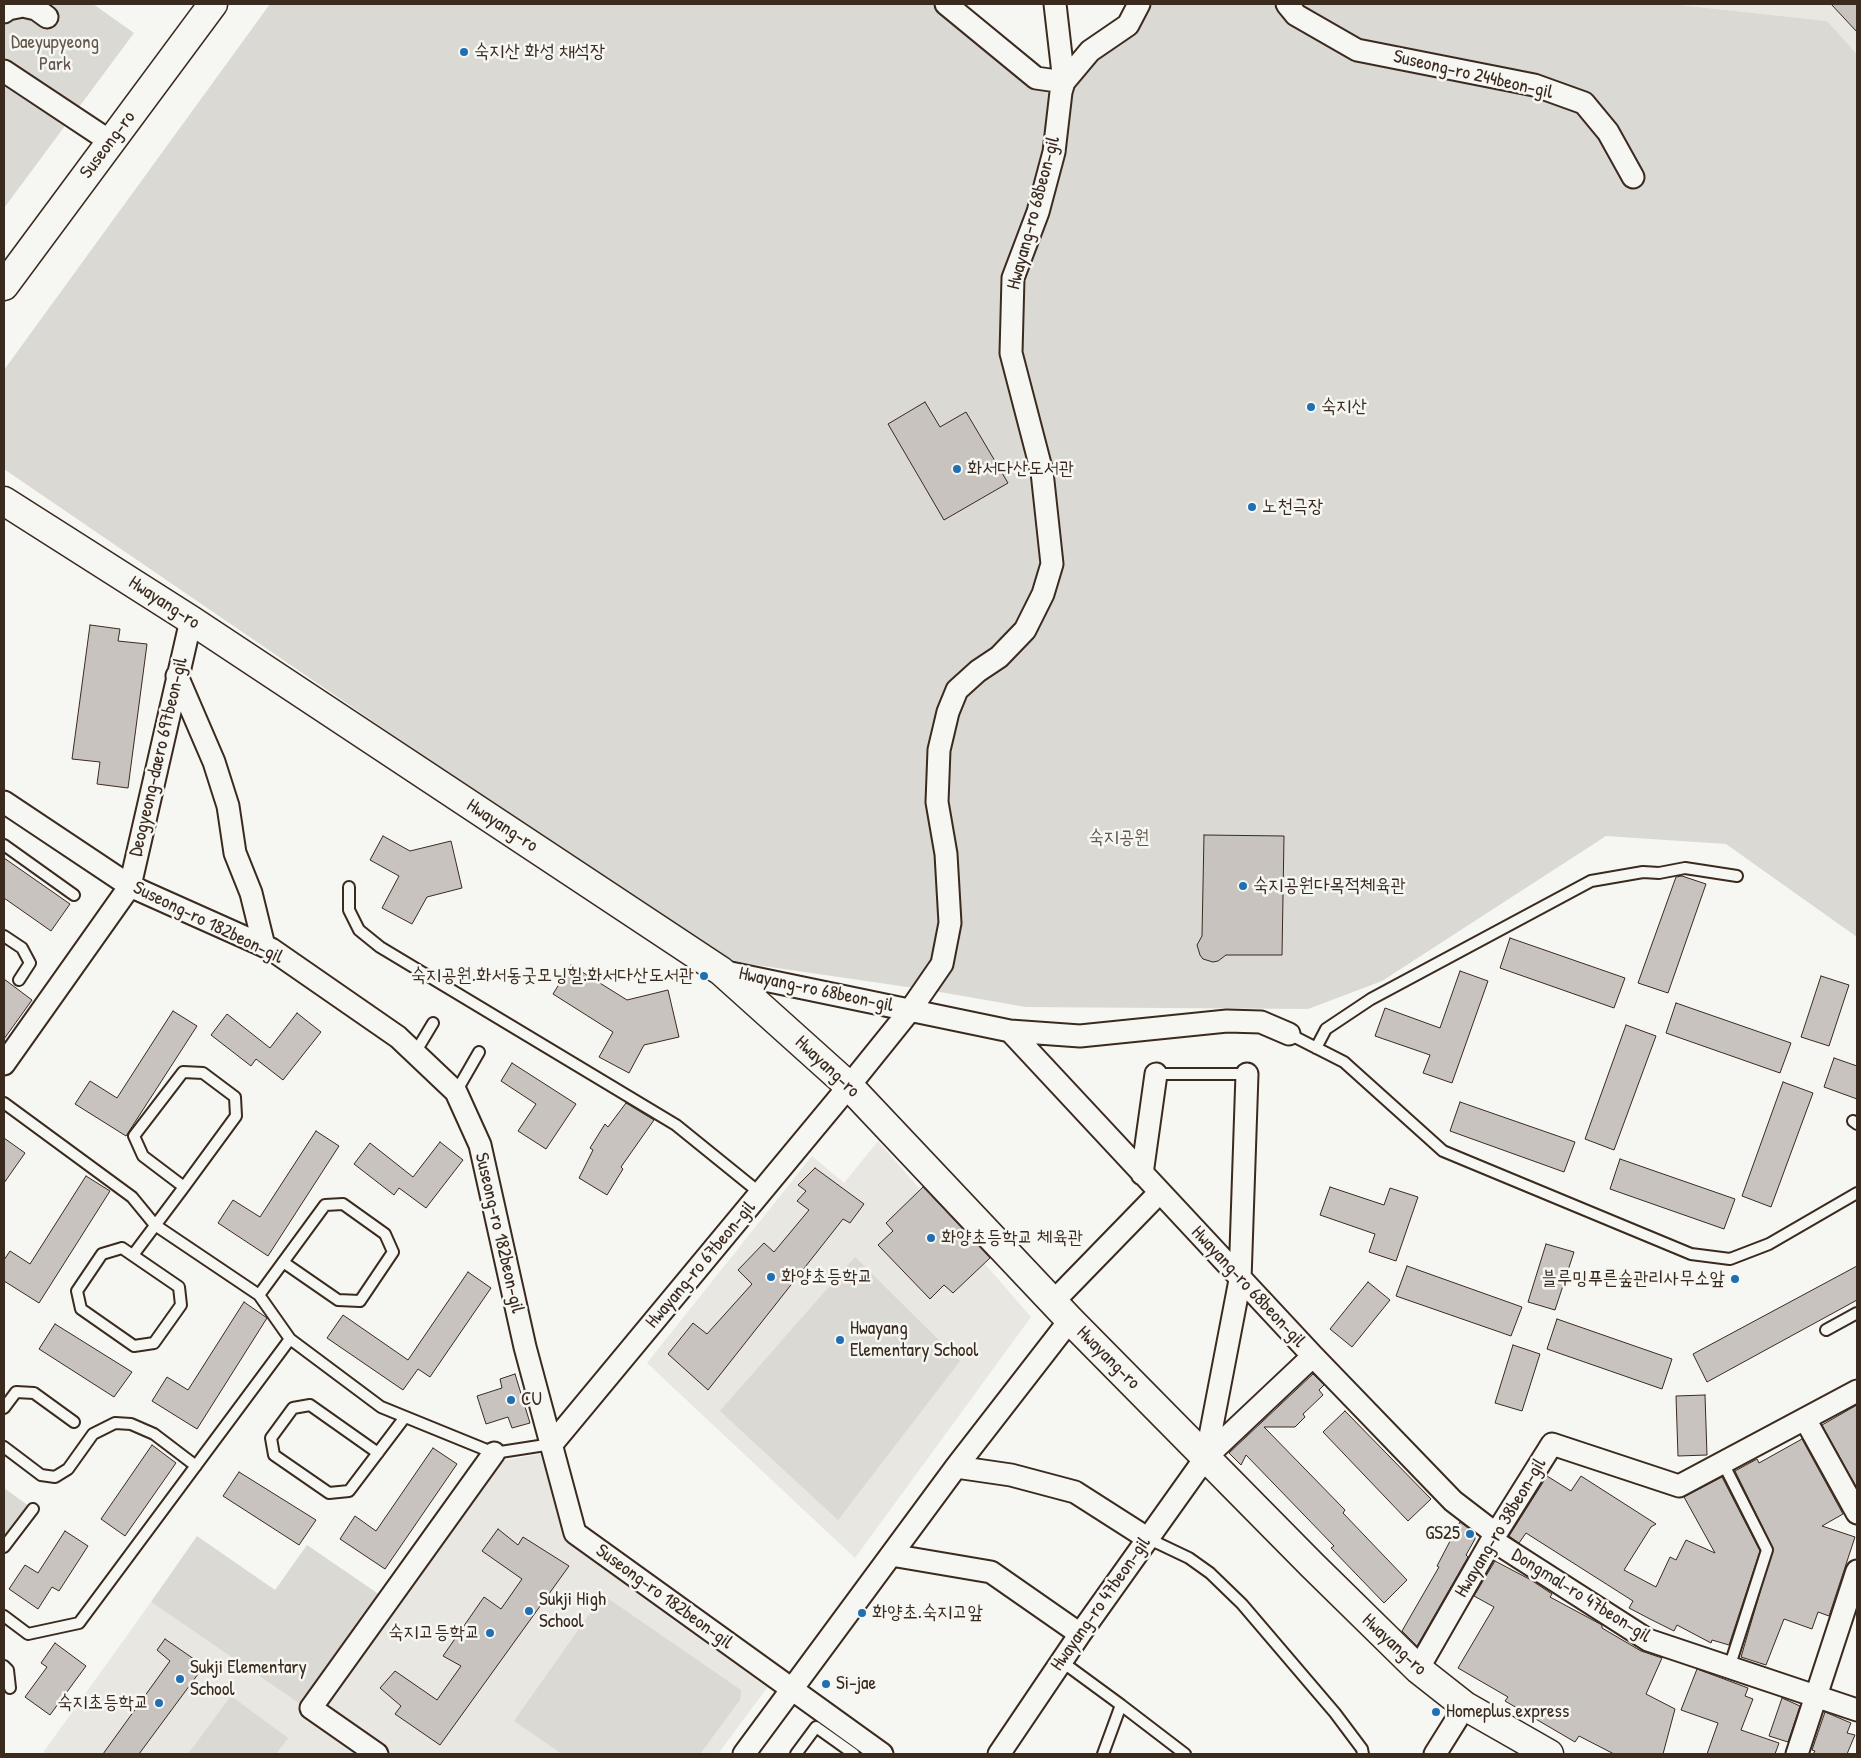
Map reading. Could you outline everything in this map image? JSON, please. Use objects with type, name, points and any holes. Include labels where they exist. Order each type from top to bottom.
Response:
[{"type":"street","name":"Suseong-ro","points":[[4,286],[213,4]]},
{"type":"street","points":[[946,4],[1036,78],[1064,82]]},
{"type":"street","points":[[1055,4],[1064,82]]},
{"type":"street","points":[[1064,82],[1090,51],[1128,25],[1139,4]]},
{"type":"street","name":"Suseong-ro 244beon-gil","points":[[1287,4],[1296,15],[1357,50],[1534,85],[1584,103],[1608,132],[1633,177]]},
{"type":"street","points":[[4,12],[8,9],[23,6],[36,9],[47,17]]},
{"type":"street","points":[[4,71],[110,142]]},
{"type":"street","name":"Hwayang-ro 68beon-gil","points":[[849,1086],[911,1009],[942,964],[950,923],[946,854],[937,802],[939,750],[948,712],[957,690],[999,657],[1026,630],[1043,594],[1052,564],[1042,472],[1011,353],[1013,278],[1038,212],[1054,152],[1060,92],[1064,82]]},
{"type":"street","name":"Hwayang-ro","points":[[4,501],[191,620],[722,971],[849,1086],[1061,1311],[1418,1669],[1465,1706],[1549,1754]]},
{"type":"street","name":"Deogyeong-daero 697beon-gil","points":[[4,1064],[130,886],[191,620]]},
{"type":"street","points":[[177,676],[214,762],[228,806],[235,853],[251,893],[264,946]]},
{"type":"street","name":"Suseong-ro 182beon-gil","points":[[4,802],[130,886],[264,946],[398,1037],[456,1092],[480,1145],[526,1347],[575,1533],[882,1754]]},
{"type":"street","name":"Hwayang-ro 68beon-gil","points":[[722,971],[1010,1031],[1080,1036],[1227,1021],[1261,1022],[1289,1034]]},
{"type":"street","name":"Hwayang-ro 68beon-gil","points":[[1010,1031],[1240,1280],[1453,1501],[1494,1537]]},
{"type":"street","points":[[1142,1174],[1156,1074]]},
{"type":"street","points":[[1206,1457],[1240,1280],[1247,1074]]},
{"type":"street","name":"Hwayang-ro 67beon-gil","points":[[552,1444],[849,1086]]},
{"type":"street","points":[[744,1754],[956,1467],[1061,1311],[1160,1192]]},
{"type":"street","points":[[1206,1457],[1313,1356]]},
{"type":"street","name":"Hwayang-ro 38beon-gil","points":[[1418,1669],[1494,1537],[1552,1444],[1680,1486],[1857,1391]]},
{"type":"street","points":[[1805,1419],[1857,1513]]},
{"type":"street","points":[[377,1754],[311,1708],[494,1454]]},
{"type":"street","name":"Hwayang-ro 47beon-gil","points":[[999,1754],[1061,1661],[1206,1457]]},
{"type":"street","points":[[956,1467],[1011,1475],[1076,1492],[1147,1538]]},
{"type":"street","name":"Dongmal-ro 47beon-gil","points":[[1494,1537],[1648,1640],[1857,1710]]},
{"type":"street","points":[[891,1555],[991,1572],[1080,1634]]},
{"type":"street","points":[[1797,1754],[1857,1571]]},
{"type":"street","points":[[1435,1754],[1465,1706]]},
{"type":"lane","points":[[4,845],[74,895]]},
{"type":"lane","points":[[1316,1048],[1326,1029],[1371,999],[1591,882],[1643,872],[1659,873],[1685,868],[1737,876]]},
{"type":"lane","points":[[349,888],[349,910],[360,930],[380,947],[676,1125],[760,1194]]},
{"type":"lane","points":[[4,936],[22,948],[30,963],[19,980]]},
{"type":"lane","points":[[415,1054],[434,1023]]},
{"type":"lane","points":[[1289,1034],[1344,1062],[1443,1151],[1691,1254],[1730,1259],[1769,1244],[1857,1193]]},
{"type":"lane","points":[[456,1092],[479,1052]]},
{"type":"lane","points":[[133,1255],[184,1187],[236,1116],[235,1097],[203,1073],[183,1072],[134,1136],[143,1156],[184,1187]]},
{"type":"lane","points":[[1156,1074],[1247,1074]]},
{"type":"lane","points":[[4,1103],[132,1197],[155,1225],[259,1295],[290,1339],[381,1407],[494,1454],[552,1444]]},
{"type":"lane","points":[[259,1295],[283,1262],[325,1205],[342,1204],[385,1234],[393,1252],[360,1301],[338,1300],[283,1262]]},
{"type":"lane","points":[[122,1248],[133,1255],[179,1288],[181,1305],[154,1344],[134,1346],[81,1309],[77,1291],[102,1254],[122,1248]]},
{"type":"lane","points":[[1826,1330],[1857,1313]]},
{"type":"lane","points":[[4,1616],[28,1634],[79,1623],[290,1339]]},
{"type":"lane","points":[[4,1408],[16,1392],[34,1393],[74,1422]]},
{"type":"lane","points":[[378,1452],[310,1405],[293,1408],[271,1438],[274,1455],[329,1493],[349,1490],[405,1417]]},
{"type":"lane","points":[[4,1447],[41,1475],[56,1477],[68,1469],[93,1434],[115,1423],[131,1424],[154,1434],[196,1466]]},
{"type":"lane","points":[[1723,1463],[1768,1550],[1729,1668]]},
{"type":"lane","points":[[4,1547],[33,1509]]},
{"type":"lane","points":[[1147,1538],[1189,1558],[1216,1579],[1242,1604],[1335,1713],[1362,1749],[1363,1754]]},
{"type":"lane","points":[[1061,1661],[1185,1754]]},
{"type":"lane","points":[[4,1666],[8,1670],[10,1688]]},
{"type":"lane","points":[[1103,1754],[1122,1705]]},
{"type":"lane","points":[[796,1754],[816,1726],[854,1754]]},
{"type":"shaded area","points":[[1671,4],[1857,4],[1857,54],[1827,21]]},
{"type":"shaded area","name":"Hwayang Elementary School","points":[[878,1141],[1031,1317],[855,1558],[647,1363],[812,1156],[844,1183]]},
{"type":"shaded area","name":"Sukji High School","points":[[547,1453],[568,1536],[769,1685],[718,1754],[389,1754],[320,1707],[498,1461]]},
{"type":"shaded area","name":"Sukji Elementary School","points":[[151,1602],[303,1706],[367,1754],[42,1754]]},
{"type":"green space","name":"Daeyupyeong Park","points":[[4,4],[93,4],[134,33],[4,208]]},
{"type":"green space","name":"숙지공원","points":[[270,4],[932,4],[1027,87],[1051,92],[1075,87],[1101,56],[1137,31],[1147,4],[1671,4],[1827,21],[1857,54],[1857,937],[1726,844],[1606,836],[1382,981],[1308,1009],[1026,1007],[928,990],[722,960],[4,469],[4,370]]},
{"type":"green space","points":[[855,1257],[960,1361],[838,1520],[720,1411]]},
{"type":"green space","points":[[4,1488],[33,1509],[4,1549]]},
{"type":"green space","points":[[197,1536],[275,1590],[307,1545],[380,1595],[303,1706],[151,1602]]},
{"type":"green space","points":[[603,1595],[741,1690],[740,1700],[700,1754],[562,1754],[514,1721]]},
{"type":"green space","points":[[231,1696],[288,1738],[276,1754],[188,1754]]},
{"type":"building","points":[[1831,4],[1857,4],[1857,32]]},
{"type":"building","name":"화서다산도서관","points":[[925,402],[940,427],[966,412],[1008,483],[944,520],[888,424]]},
{"type":"building","points":[[90,625],[120,629],[118,641],[147,644],[128,788],[97,784],[100,762],[72,759]]},
{"type":"building","name":"숙지공원다목적체육관","points":[[1204,835],[1284,836],[1282,955],[1226,955],[1213,962],[1203,959],[1200,955],[1197,945],[1202,936]]},
{"type":"building","points":[[383,836],[410,851],[451,841],[462,888],[427,897],[412,924],[382,908],[399,876],[370,860]]},
{"type":"building","points":[[4,858],[70,904],[51,931],[4,898]]},
{"type":"building","points":[[1682,876],[1706,884],[1668,993],[1638,983],[1676,877]]},
{"type":"building","points":[[1510,938],[1625,978],[1614,1008],[1500,968]]},
{"type":"building","points":[[571,965],[627,1000],[668,990],[679,1037],[644,1045],[629,1073],[599,1057],[613,1032],[553,994]]},
{"type":"building","points":[[1460,971],[1488,981],[1452,1083],[1423,1073],[1430,1055],[1375,1036],[1385,1008],[1440,1028]]},
{"type":"building","points":[[1821,976],[1849,985],[1829,1046],[1801,1037]]},
{"type":"building","points":[[4,979],[32,1000],[4,1039]]},
{"type":"building","points":[[1676,1003],[1791,1043],[1780,1073],[1666,1033]]},
{"type":"building","points":[[173,1011],[197,1026],[126,1136],[75,1104],[90,1081],[117,1098]]},
{"type":"building","points":[[297,1013],[321,1032],[283,1080],[256,1059],[251,1066],[211,1035],[227,1014],[270,1048]]},
{"type":"building","points":[[1626,1025],[1656,1036],[1614,1150],[1585,1139]]},
{"type":"building","points":[[1834,1058],[1857,1066],[1857,1099],[1824,1087]]},
{"type":"building","points":[[512,1063],[576,1104],[546,1149],[518,1131],[536,1104],[501,1081]]},
{"type":"building","points":[[1783,1082],[1813,1093],[1771,1207],[1742,1196]]},
{"type":"building","points":[[1460,1102],[1575,1142],[1564,1172],[1450,1131]]},
{"type":"building","points":[[626,1103],[654,1120],[621,1167],[623,1169],[607,1195],[579,1178],[593,1150],[590,1148],[605,1124],[608,1127]]},
{"type":"building","points":[[316,1131],[339,1146],[268,1256],[218,1223],[233,1200],[260,1217]]},
{"type":"building","points":[[4,1138],[25,1153],[4,1183]]},
{"type":"building","points":[[440,1142],[463,1160],[426,1208],[399,1188],[394,1195],[354,1164],[370,1143],[413,1177]]},
{"type":"building","points":[[1620,1159],[1735,1199],[1724,1229],[1610,1189]]},
{"type":"building","name":"화양초등학교","points":[[815,1168],[864,1204],[850,1223],[843,1219],[708,1390],[668,1354],[693,1323],[707,1334],[752,1284],[738,1270],[764,1243],[774,1252],[809,1210],[797,1201],[806,1191],[798,1185]]},
{"type":"building","points":[[86,1176],[110,1191],[39,1303],[4,1281],[4,1260],[10,1251],[30,1264]]},
{"type":"building","name":"화양초등학교 체육관","points":[[923,1187],[990,1258],[953,1293],[944,1285],[930,1299],[878,1245],[893,1231],[886,1223]]},
{"type":"building","points":[[1330,1187],[1384,1205],[1390,1188],[1418,1197],[1396,1261],[1369,1252],[1375,1234],[1320,1215]]},
{"type":"building","points":[[1546,1244],[1574,1252],[1555,1310],[1528,1302]]},
{"type":"building","points":[[1407,1266],[1522,1307],[1511,1336],[1396,1296]]},
{"type":"building","points":[[1857,1266],[1857,1300],[1707,1382],[1693,1354]]},
{"type":"building","points":[[468,1272],[491,1288],[430,1377],[418,1369],[403,1390],[327,1338],[343,1315],[408,1360]]},
{"type":"building","points":[[1368,1282],[1390,1300],[1352,1347],[1330,1329]]},
{"type":"building","points":[[244,1302],[267,1318],[197,1429],[152,1401],[167,1377],[188,1390]]},
{"type":"building","points":[[1557,1319],[1672,1359],[1662,1389],[1547,1349]]},
{"type":"building","points":[[55,1324],[132,1372],[114,1397],[39,1349]]},
{"type":"building","points":[[1513,1345],[1540,1354],[1522,1411],[1495,1403]]},
{"type":"building","points":[[515,1374],[530,1423],[512,1428],[508,1417],[486,1424],[477,1396],[502,1388],[500,1379]]},
{"type":"building","points":[[1313,1374],[1324,1385],[1319,1390],[1323,1395],[1303,1414],[1305,1417],[1295,1427],[1264,1427],[1345,1510],[1343,1513],[1407,1580],[1384,1603],[1331,1548],[1334,1546],[1246,1455],[1241,1465],[1229,1453]]},
{"type":"building","points":[[1705,1395],[1707,1455],[1678,1456],[1676,1396]]},
{"type":"building","points":[[1857,1405],[1857,1488],[1822,1425]]},
{"type":"building","points":[[1345,1411],[1431,1499],[1408,1521],[1323,1432]]},
{"type":"building","points":[[1802,1439],[1843,1514],[1822,1526],[1855,1537],[1829,1616],[1818,1612],[1812,1629],[1784,1619],[1766,1665],[1741,1657],[1773,1548],[1735,1471],[1757,1459],[1759,1463]]},
{"type":"building","points":[[152,1445],[176,1463],[125,1536],[101,1519]]},
{"type":"building","points":[[433,1448],[457,1464],[385,1569],[340,1539],[355,1516],[376,1531]]},
{"type":"building","points":[[239,1472],[316,1520],[299,1545],[223,1496]]},
{"type":"building","points":[[1547,1476],[1571,1491],[1581,1476],[1656,1524],[1651,1527],[1624,1570],[1656,1587],[1670,1557],[1676,1560],[1686,1540],[1715,1553],[1684,1497],[1722,1477],[1760,1551],[1729,1645],[1712,1640],[1711,1643],[1677,1625],[1674,1631],[1629,1608],[1633,1601],[1526,1533],[1519,1543],[1509,1536]]},
{"type":"building","points":[[1460,1522],[1474,1532],[1475,1539],[1466,1555],[1468,1557],[1417,1646],[1402,1631],[1439,1567],[1437,1566]]},
{"type":"building","name":"숙지고등학교","points":[[498,1529],[518,1545],[523,1537],[569,1566],[440,1745],[395,1714],[401,1706],[380,1688],[395,1671],[437,1700],[461,1666],[443,1656],[484,1597],[501,1609],[522,1579],[482,1551]]},
{"type":"building","points":[[65,1531],[88,1546],[59,1591],[52,1587],[38,1609],[9,1589],[25,1565],[38,1573]]},
{"type":"building","points":[[1495,1561],[1531,1580],[1552,1594],[1550,1597],[1602,1625],[1602,1628],[1641,1651],[1662,1658],[1646,1694],[1675,1709],[1663,1754],[1614,1754],[1579,1736],[1575,1742],[1505,1701],[1508,1697],[1458,1668],[1494,1607],[1474,1596]]},
{"type":"building","name":"숙지초등학교","points":[[165,1639],[204,1666],[139,1754],[103,1754],[170,1661],[157,1650]]},
{"type":"building","points":[[55,1643],[86,1666],[50,1715],[25,1697],[47,1667],[41,1663]]},
{"type":"building","points":[[1697,1669],[1748,1688],[1745,1696],[1753,1699],[1741,1730],[1779,1743],[1775,1754],[1707,1754],[1718,1723],[1681,1710]]},
{"type":"building","points":[[1782,1698],[1800,1706],[1788,1742],[1769,1736]]},
{"type":"building","points":[[1825,1712],[1851,1723],[1847,1733],[1855,1735],[1847,1754],[1813,1754],[1815,1751],[1812,1750]]},
{"type":"place","name":"숙지산 화성 채석장","points":[[464,52]]},
{"type":"place","name":"숙지산","points":[[1311,407]]},
{"type":"place","name":"화서다산도서관","points":[[957,469]]},
{"type":"place","name":"노천극장","points":[[1252,507]]},
{"type":"place","name":"숙지공원다목적체육관","points":[[1243,886]]},
{"type":"place","name":"숙지공원.화서동굿모닝힐.화서다산도서관","points":[[704,976]]},
{"type":"place","name":"화양초등학교 체육관","points":[[931,1238]]},
{"type":"place","name":"화양초등학교","points":[[771,1277]]},
{"type":"place","name":"블루밍푸른숲관리사무소앞","points":[[1735,1279]]},
{"type":"place","name":"Hwayang Elementary School","points":[[840,1340]]},
{"type":"place","name":"CU","points":[[511,1400]]},
{"type":"place","name":"GS25","points":[[1470,1534]]},
{"type":"place","name":"Sukji High School","points":[[529,1611]]},
{"type":"place","name":"화양초.숙지고앞","points":[[862,1613]]},
{"type":"place","name":"숙지고등학교","points":[[490,1633]]},
{"type":"place","name":"Sukji Elementary School","points":[[180,1679]]},
{"type":"place","name":"Si-jae","points":[[826,1684]]},
{"type":"place","name":"숙지초등학교","points":[[159,1703]]},
{"type":"place","name":"Homeplus express","points":[[1436,1712]]}]
